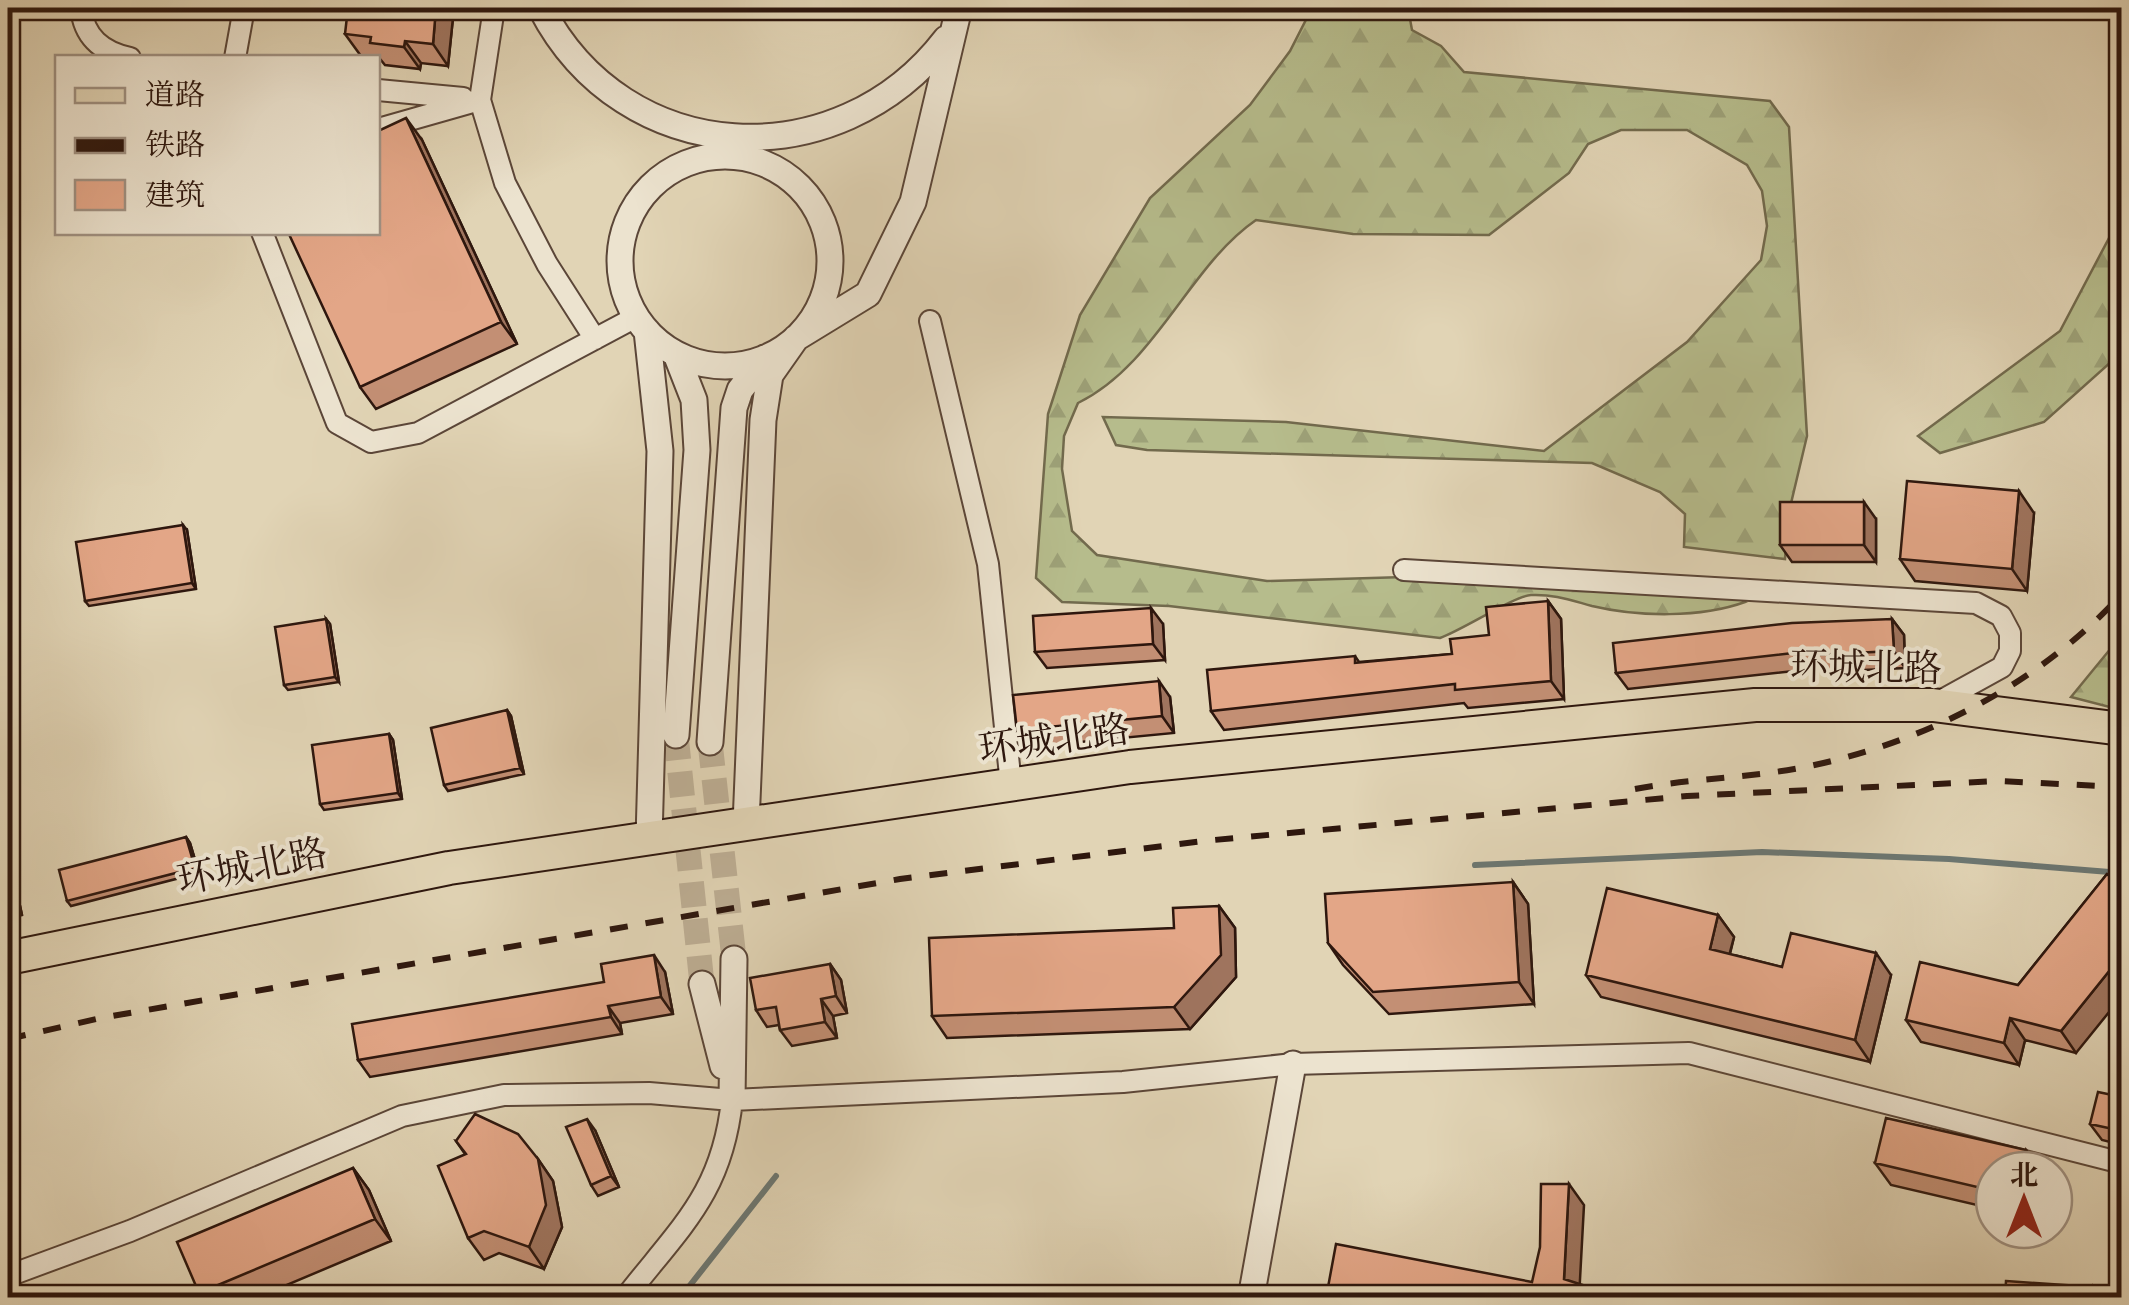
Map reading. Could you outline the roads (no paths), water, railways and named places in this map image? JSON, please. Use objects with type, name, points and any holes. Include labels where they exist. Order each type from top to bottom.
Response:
[{"type":"main road","name":"环城北路","points":[[8,958],[449,868],[1130,767],[1755,705],[1933,705],[2122,729]]},
{"type":"street","points":[[81,8],[94,41],[120,55]]},
{"type":"street","points":[[235,55],[244,8]]},
{"type":"street","points":[[494,8],[480,100],[504,183],[547,264],[595,339]]},
{"type":"street","points":[[541,8],[570,53],[607,88],[675,125],[738,138],[802,133],[863,111],[916,74],[949,35]]},
{"type":"street","points":[[710,742],[734,408],[740,390],[765,358],[868,294],[912,202],[949,35],[959,8]]},
{"type":"street","points":[[380,90],[480,100]]},
{"type":"street","points":[[380,129],[480,100]]},
{"type":"street","points":[[649,838],[660,452],[642,324],[620,265],[624,229],[641,196],[685,164],[738,138]]},
{"type":"street","points":[[738,138],[789,177],[814,204],[830,256],[826,292],[770,375],[763,420],[746,824]]},
{"type":"street","points":[[685,164],[739,156],[789,177]]},
{"type":"street","points":[[263,235],[338,424],[370,442],[418,433],[595,339],[642,324]]},
{"type":"street","points":[[930,322],[988,564],[1011,785]]},
{"type":"street","points":[[642,324],[676,354],[711,364],[765,358]]},
{"type":"street","points":[[676,354],[694,400],[697,450],[676,735]]},
{"type":"street","points":[[1404,570],[1959,602],[1994,610],[2010,633],[2007,660],[2002,667],[1933,705]]},
{"type":"street","points":[[625,1298],[708,1193],[727,1146],[732,1100],[734,959]]},
{"type":"street","points":[[702,984],[732,1100]]},
{"type":"street","points":[[8,1276],[130,1231],[402,1116],[504,1095],[649,1094],[732,1100],[1123,1082],[1293,1064],[1689,1052],[2122,1162]]},
{"type":"street","points":[[1250,1298],[1293,1064]]},
{"type":"waterway","points":[[1475,865],[1762,852],[1949,859],[2122,873]]},
{"type":"waterway","points":[[680,1298],[776,1176]]},
{"type":"tunnel","points":[[676,735],[702,984]]},
{"type":"tunnel","points":[[710,742],[734,959]]},
{"type":"railway","points":[[1635,789],[1810,766],[1897,741],[1980,704],[2018,681],[2090,626],[2122,594]]},
{"type":"railway","points":[[8,1039],[101,1018],[900,879],[1203,841],[1687,796],[1998,781],[2122,787]]}]
